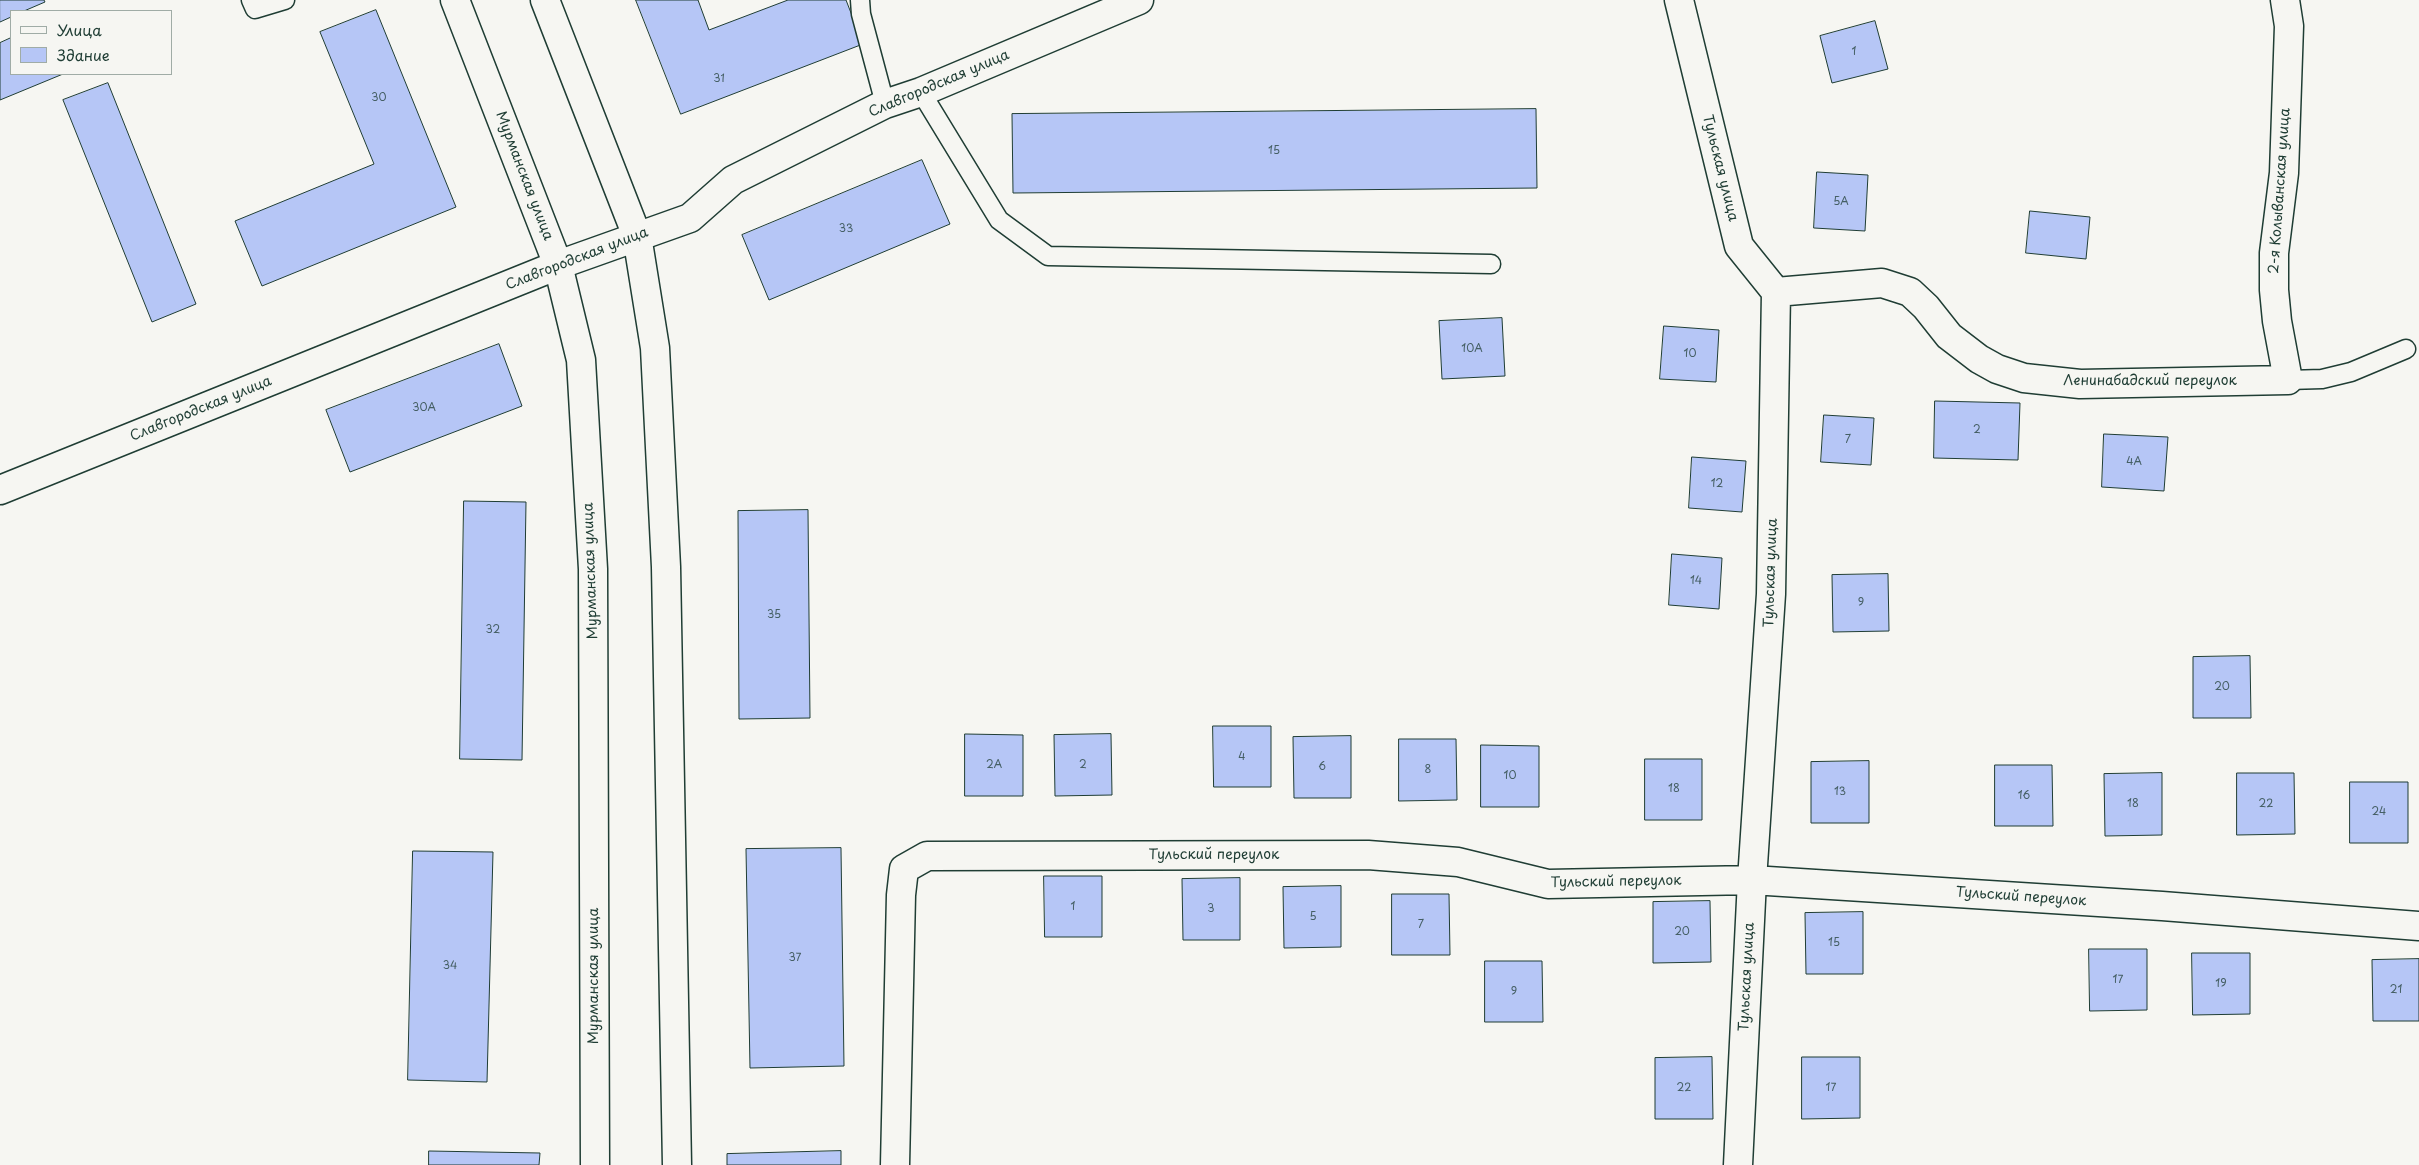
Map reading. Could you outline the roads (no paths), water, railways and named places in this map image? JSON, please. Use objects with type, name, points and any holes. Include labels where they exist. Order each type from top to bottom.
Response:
[{"type":"street","name":"Мурманская улица","points":[[456,0],[558,265],[581,360],[594,569],[595,1165]]},
{"type":"street","points":[[545,0],[637,236],[655,348],[666,566],[677,1165]]},
{"type":"street","name":"Славгородская улица","points":[[0,490],[558,265],[690,218],[733,180],[885,104],[921,92],[1139,0]]},
{"type":"street","name":"Тульская улица","points":[[1679,0],[1739,246],[1776,292],[1772,594],[1752,880],[1738,1165]]},
{"type":"street","name":"2-я Колыванская улица","points":[[2284,0],[2289,26],[2284,163],[2274,253],[2274,290],[2277,321],[2288,380]]},
{"type":"street","name":"Ленинабадский переулок","points":[[1776,292],[1882,283],[1910,292],[1926,307],[1949,336],[1979,359],[1997,369],[2024,378],[2080,384],[2288,380]]},
{"type":"street","name":"Тульский переулок","points":[[895,1165],[902,886],[904,869],[927,856],[1368,855],[1458,862],[1548,884],[1752,880],[2162,906],[2419,926]]},
{"type":"lane","points":[[251,0],[255,9],[285,0]]},
{"type":"lane","points":[[860,0],[861,14],[885,104]]},
{"type":"lane","points":[[921,92],[999,220],[1048,256],[1491,264]]},
{"type":"lane","points":[[2288,380],[2322,379],[2352,372],[2406,349]]}]
